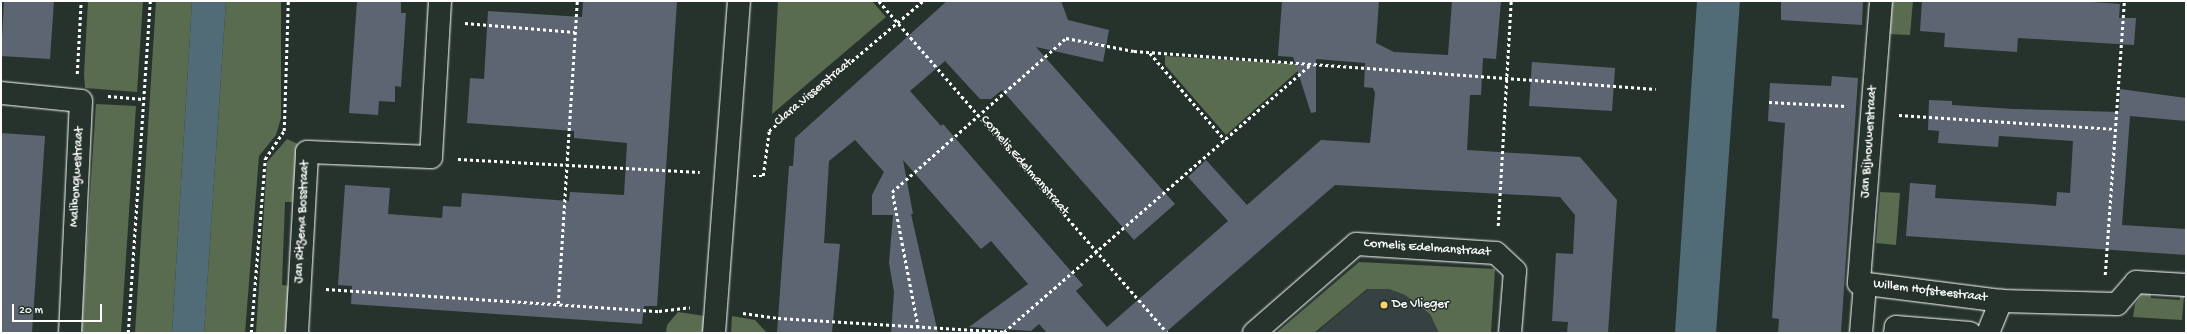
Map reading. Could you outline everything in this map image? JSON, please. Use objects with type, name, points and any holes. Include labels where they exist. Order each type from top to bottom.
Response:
[{"type":"street","points":[[714,333],[739,1]]},
{"type":"street","name":"Jan Bijhouwerstraat","points":[[1862,333],[1862,283],[1881,1]]},
{"type":"street","points":[[431,157],[439,11]]},
{"type":"street","points":[[1,94],[79,98]]},
{"type":"street","name":"Malibongwestraat","points":[[70,333],[79,98]]},
{"type":"street","name":"Jan Ritzema Bosstraat","points":[[297,333],[307,152],[431,157]]},
{"type":"street","name":"Cornelis Edelmanstraat","points":[[1254,333],[1356,244],[1496,253],[1515,270],[1510,333]]},
{"type":"street","name":"Willem Hofsteestraat","points":[[1862,283],[2001,301],[2104,304],[2117,304],[2136,282],[2186,285]]},
{"type":"street","name":"Willem Hofsteestraat","points":[[1988,333],[2001,301]]},
{"type":"street","points":[[1895,333],[1896,327],[1970,333]]},
{"type":"path","points":[[81,1],[79,98],[143,98]]},
{"type":"path","points":[[128,333],[150,1]]},
{"type":"path","points":[[251,333],[265,159],[284,131],[288,1]]},
{"type":"path","points":[[558,304],[568,165],[577,1]]},
{"type":"path","name":"Cornelis Edelmanstraat","points":[[879,1],[1099,251],[1168,333]]},
{"type":"path","name":"Clara Visserstraat","points":[[726,174],[763,176],[769,131],[898,24],[923,1]]},
{"type":"path","points":[[1496,253],[1511,1]]},
{"type":"path","points":[[2104,304],[2114,129],[2124,1]]},
{"type":"path","points":[[439,11],[576,32]]},
{"type":"path","points":[[918,328],[892,192],[1066,38],[1150,52],[1656,89]]},
{"type":"path","points":[[1150,52],[1225,140]]},
{"type":"path","points":[[299,287],[659,310],[680,307],[716,308],[778,318],[918,328],[1004,332],[1099,251],[1310,64]]},
{"type":"path","points":[[1769,102],[2114,129]]},
{"type":"path","points":[[431,157],[726,174]]},
{"type":"shaded area","name":"De Vlieger","points":[[1368,289],[1389,289],[1405,295],[1431,314],[1439,333],[1316,333]]},
{"type":"green space","points":[[88,1],[143,1],[137,92],[85,88],[84,74]]},
{"type":"green space","points":[[156,1],[192,1],[172,333],[135,333]]},
{"type":"green space","points":[[226,1],[281,1],[281,118],[276,135],[259,156],[245,333],[204,333]]},
{"type":"green space","points":[[778,1],[872,1],[886,17],[772,114]]},
{"type":"green space","points":[[1892,1],[1913,1],[1910,35],[1889,34]]},
{"type":"green space","points":[[1165,56],[1298,64],[1301,68],[1226,135],[1165,65]]},
{"type":"green space","points":[[96,104],[136,106],[121,333],[81,333]]},
{"type":"green space","points":[[287,139],[298,144],[292,202],[285,202],[282,285],[290,286],[286,333],[256,333],[267,162]]},
{"type":"green space","points":[[1880,192],[1900,193],[1896,245],[1876,243]]},
{"type":"green space","points":[[1359,262],[1495,269],[1491,333],[1439,333],[1430,314],[1405,295],[1389,289],[1367,289],[1314,333],[1276,333]]},
{"type":"green space","points":[[2142,294],[2151,294],[2151,298],[2180,300],[2180,296],[2184,296],[2182,320],[2133,317],[2135,304]]},
{"type":"green space","points":[[678,312],[705,316],[704,333],[666,333],[667,325]]},
{"type":"green space","points":[[732,316],[755,320],[767,333],[731,333]]},
{"type":"water","points":[[192,1],[226,1],[204,333],[172,333]]},
{"type":"water","points":[[1697,1],[1740,1],[1716,333],[1675,333]]},
{"type":"building","points":[[4,1],[54,1],[50,59],[1,56]]},
{"type":"building","points":[[357,1],[401,1],[401,13],[406,13],[401,87],[395,86],[395,102],[379,101],[378,115],[349,113]]},
{"type":"building","points":[[583,1],[677,1],[657,306],[644,306],[642,324],[351,304],[352,286],[338,285],[345,185],[390,188],[388,214],[442,218],[443,206],[461,207],[462,193],[569,201],[570,192],[624,195],[627,143],[574,138],[574,131],[467,123],[470,78],[484,79],[488,11],[582,17]]},
{"type":"building","points":[[947,1],[1061,1],[1068,20],[1109,30],[1103,62],[1036,47],[1175,204],[1134,240],[1002,90],[991,99],[980,99],[945,61],[910,91],[941,126],[943,124],[1083,285],[1076,291],[1107,327],[1228,221],[1188,177],[1206,160],[1247,205],[1321,140],[1370,143],[1375,93],[1373,88],[1364,87],[1365,63],[1316,59],[1316,112],[1311,113],[1293,57],[1278,56],[1282,1],[1379,1],[1376,43],[1394,52],[1448,55],[1452,1],[1501,1],[1496,59],[1483,58],[1481,95],[1470,95],[1467,150],[1580,157],[1617,200],[1608,333],[1567,333],[1568,322],[1552,321],[1556,253],[1573,254],[1575,215],[1560,197],[1335,185],[1165,333],[1047,333],[1039,324],[1031,331],[969,327],[1028,284],[991,241],[981,249],[903,160],[913,214],[911,214],[938,333],[891,333],[894,292],[889,263],[893,215],[872,215],[872,195],[884,172],[855,140],[829,161],[824,243],[840,244],[832,333],[777,333],[789,166],[793,166],[795,138]]},
{"type":"building","points":[[1781,1],[1863,1],[1862,25],[1781,20]]},
{"type":"building","points":[[1922,1],[2079,1],[2120,4],[2119,18],[2136,18],[2134,45],[2018,38],[2017,52],[1944,47],[1945,33],[1920,31]]},
{"type":"building","points":[[1532,62],[1615,68],[1612,111],[1529,106]]},
{"type":"building","points":[[1832,76],[1858,78],[1841,333],[1778,333],[1779,319],[1772,318],[1785,123],[1768,121],[1770,83],[1831,86]]},
{"type":"building","points":[[2120,89],[2186,98],[2186,121],[2130,116],[2122,225],[2186,229],[2186,255],[1906,236],[1910,183],[1936,185],[1935,198],[2056,206],[2057,192],[2070,193],[2073,141],[1999,136],[1998,147],[1938,143],[1939,131],[1928,130],[1929,100],[1952,101],[1952,105],[2014,109],[2119,112]]},
{"type":"building","points":[[1,133],[45,136],[32,333],[1,333]]},
{"type":"place","name":"De Vlieger","points":[[1384,305]]}]
